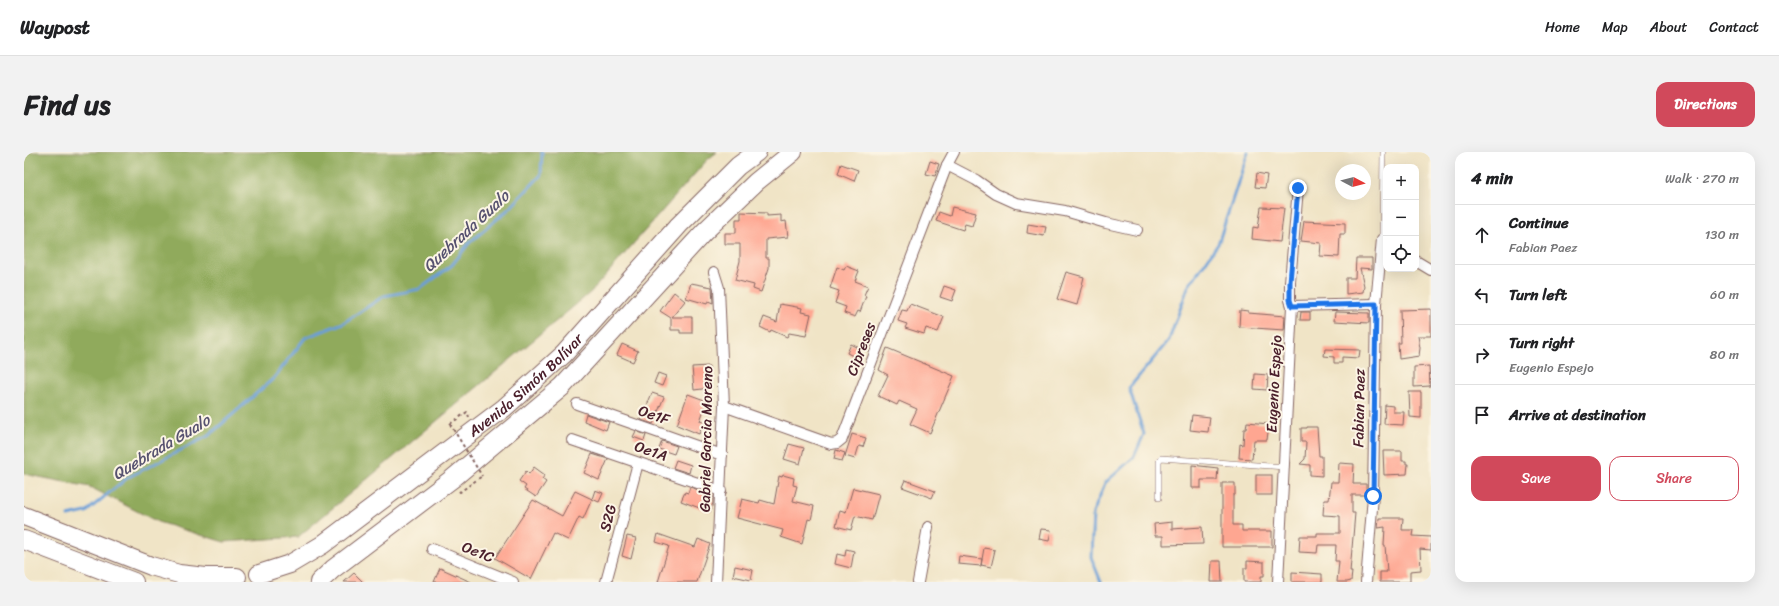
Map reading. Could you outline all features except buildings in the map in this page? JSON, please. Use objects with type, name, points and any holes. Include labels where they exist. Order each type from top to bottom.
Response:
[{"type":"highway","name":"Avenida Simón Bolívar","points":[[233,579],[248,574],[259,574],[290,564],[322,545],[504,408],[564,354],[679,225],[738,166],[756,152]]},
{"type":"highway","name":"Avenida Simón Bolívar","points":[[320,582],[334,569],[452,479],[562,387],[704,232],[756,182],[793,152]]},
{"type":"highway","points":[[24,516],[151,566],[180,574],[233,579]]},
{"type":"highway","points":[[24,540],[134,582]]},
{"type":"highway","points":[[259,574],[279,582]]},
{"type":"street","name":"Cipreses","points":[[724,406],[831,444],[837,443],[842,439],[946,165],[954,152]]},
{"type":"street","points":[[946,165],[976,180],[996,194],[1016,203],[1065,211],[1137,230]]},
{"type":"street","name":"Eugenio Espejo","points":[[1278,582],[1292,306],[1290,300],[1290,282],[1298,188]]},
{"type":"street","name":"Fabian Paez","points":[[1366,582],[1373,496],[1376,304],[1383,249]]},
{"type":"street","points":[[1419,263],[1431,270]]},
{"type":"street","name":"Gabriel Garcia Moreno","points":[[714,272],[719,288],[724,406],[716,582]]},
{"type":"street","points":[[1292,306],[1376,304]]},
{"type":"street","name":"Oe1F","points":[[577,404],[722,455]]},
{"type":"street","name":"Oe1A","points":[[572,440],[721,491]]},
{"type":"street","name":"S2G","points":[[606,582],[638,463]]},
{"type":"street","points":[[918,582],[928,527]]},
{"type":"street","name":"Oe1C","points":[[432,549],[512,582]]},
{"type":"lane","points":[[1383,152],[1384,236]]},
{"type":"lane","points":[[1159,498],[1159,461],[1162,458],[1284,467]]},
{"type":"path","points":[[460,492],[482,476],[450,424],[467,412],[470,417]]},
{"type":"green space","points":[[24,152],[717,152],[707,160],[591,292],[298,537],[224,542],[158,522],[90,487],[24,474]]},
{"type":"waterway","name":"Quebrada Gualo","points":[[68,516],[86,512],[127,478],[208,436],[274,378],[305,338],[343,323],[384,296],[420,289],[452,265],[469,243],[511,207],[541,175],[542,152]]},
{"type":"waterway","points":[[1101,582],[1091,557],[1093,513],[1105,483],[1134,457],[1144,434],[1129,388],[1169,340],[1188,287],[1218,244],[1248,152]]},
{"type":"route","points":[[1298,188],[1290,282],[1290,300],[1292,306],[1376,304],[1373,496]]}]
